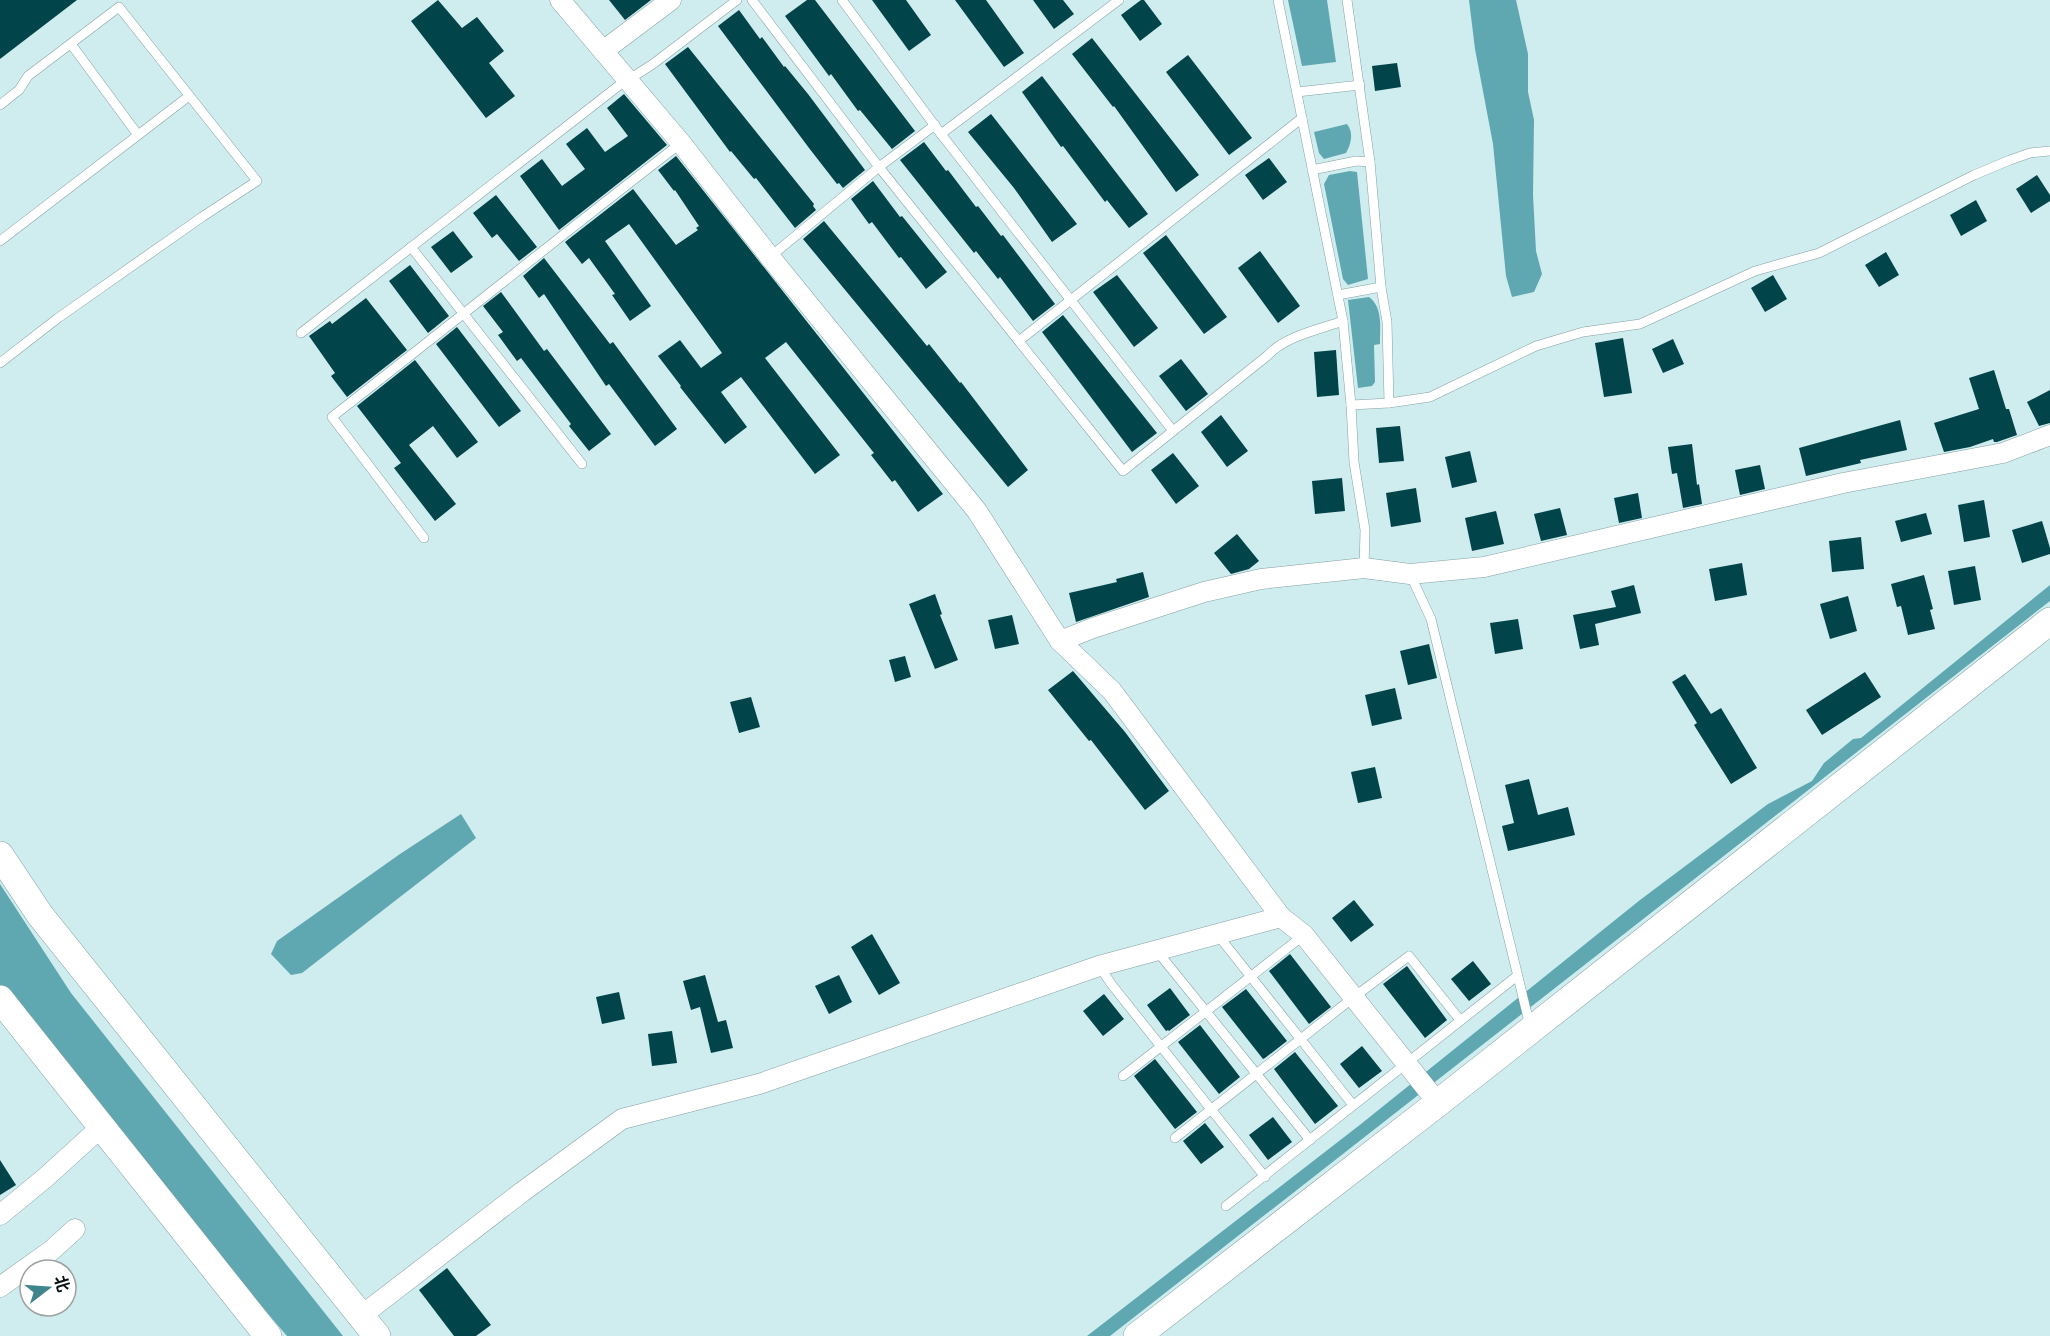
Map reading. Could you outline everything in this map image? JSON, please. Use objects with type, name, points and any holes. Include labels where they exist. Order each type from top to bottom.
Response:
[{"type":"street","points":[[560,0],[681,143],[770,257],[977,511],[1060,641],[1112,691],[1281,917],[1304,935],[1435,1099]]},
{"type":"street","points":[[603,51],[671,0]]},
{"type":"street","points":[[1060,641],[1204,592],[1261,579],[1364,568],[1410,574],[1484,567],[1843,483],[2003,453],[2050,435]]},
{"type":"street","points":[[1137,1336],[1529,1022],[2050,621]]},
{"type":"street","points":[[0,855],[40,915],[369,1326],[522,1192],[621,1119],[759,1084],[1099,966],[1281,917]]},
{"type":"street","points":[[0,999],[268,1336]]},
{"type":"street","points":[[0,1215],[99,1129],[99,1123]]},
{"type":"street","points":[[0,1287],[52,1250],[75,1229]]},
{"type":"lane","points":[[301,333],[617,87],[737,0]]},
{"type":"lane","points":[[752,0],[879,167],[1123,471],[1274,348],[1293,338],[1343,321]]},
{"type":"lane","points":[[842,0],[941,134],[1173,431]]},
{"type":"lane","points":[[941,134],[1119,0]]},
{"type":"lane","points":[[1278,0],[1343,321],[1352,405],[1354,462],[1365,530],[1364,568]]},
{"type":"lane","points":[[1347,0],[1370,162],[1387,322],[1389,403]]},
{"type":"lane","points":[[0,105],[19,90],[28,76],[119,7],[257,182],[202,217],[68,311],[3,361],[0,350]]},
{"type":"lane","points":[[71,44],[138,135]]},
{"type":"lane","points":[[1297,92],[1360,85]]},
{"type":"lane","points":[[0,241],[189,96]]},
{"type":"lane","points":[[1020,340],[1302,118]]},
{"type":"lane","points":[[770,257],[879,167],[935,125]]},
{"type":"lane","points":[[424,538],[333,417],[508,280],[551,242],[681,143]]},
{"type":"lane","points":[[1352,405],[1430,397],[1536,346],[1583,332],[1640,324],[1755,271],[1819,253],[2010,159],[2030,153],[2050,151]]},
{"type":"lane","points":[[1312,170],[1356,161],[1370,162]]},
{"type":"lane","points":[[411,247],[582,464]]},
{"type":"lane","points":[[1338,295],[1382,287]]},
{"type":"lane","points":[[1410,574],[1431,619],[1529,1022]]},
{"type":"lane","points":[[1217,934],[1353,1106]]},
{"type":"lane","points":[[1124,1076],[1304,935]]},
{"type":"lane","points":[[1157,951],[1310,1140]]},
{"type":"lane","points":[[1175,1138],[1409,956],[1460,1020]]},
{"type":"lane","points":[[1099,966],[1265,1177]]},
{"type":"lane","points":[[1226,1206],[1353,1106],[1411,1070],[1460,1020],[1517,976]]},
{"type":"water","points":[[1288,0],[1327,0],[1336,62],[1302,66]]},
{"type":"water","points":[[1469,0],[1516,0],[1528,54],[1528,92],[1534,120],[1533,195],[1536,251],[1542,274],[1534,292],[1512,297],[1506,276],[1493,144],[1475,49]]},
{"type":"water","points":[[1347,124],[1351,138],[1346,153],[1324,159],[1319,153],[1314,132]]},
{"type":"water","points":[[1357,172],[1368,279],[1348,285],[1343,279],[1324,184],[1329,175]]},
{"type":"water","points":[[1369,297],[1379,312],[1380,344],[1374,345],[1375,382],[1372,386],[1358,388],[1348,300]]},
{"type":"water","points":[[2050,585],[2050,601],[1110,1336],[1087,1336],[1361,1124],[1640,900],[1768,804],[1812,781],[1824,763],[1853,739],[1861,738]]},
{"type":"water","points":[[461,814],[476,838],[302,973],[291,975],[271,954],[277,941]]},
{"type":"water","points":[[0,884],[71,993],[343,1336],[287,1336],[213,1249],[0,985]]},
{"type":"building","points":[[0,0],[77,0],[0,59]]},
{"type":"building","points":[[438,0],[462,28],[477,17],[504,51],[489,63],[515,96],[486,118],[411,21]]},
{"type":"building","points":[[609,0],[651,0],[625,20]]},
{"type":"building","points":[[807,0],[815,0],[915,131],[892,149],[860,110],[858,111],[831,74],[829,76],[785,16]]},
{"type":"building","points":[[872,0],[906,0],[931,35],[909,51]]},
{"type":"building","points":[[955,0],[986,0],[1024,53],[1004,67]]},
{"type":"building","points":[[1033,0],[1063,0],[1074,14],[1054,29]]},
{"type":"building","points":[[1144,0],[1162,24],[1140,41],[1121,15]]},
{"type":"building","points":[[739,10],[760,39],[762,37],[808,94],[865,170],[843,188],[839,183],[837,184],[809,148],[718,26]]},
{"type":"building","points":[[1092,38],[1199,175],[1176,192],[1114,106],[1072,54]]},
{"type":"building","points":[[688,47],[814,204],[816,210],[795,228],[756,178],[754,179],[730,152],[665,64]]},
{"type":"building","points":[[1188,55],[1252,138],[1229,155],[1166,72]]},
{"type":"building","points":[[1397,63],[1401,87],[1375,91],[1372,66]]},
{"type":"building","points":[[1042,76],[1148,214],[1129,228],[1107,200],[1105,202],[1063,146],[1061,147],[1022,92]]},
{"type":"building","points":[[624,94],[667,145],[559,230],[520,176],[542,159],[562,186],[585,169],[566,144],[587,128],[605,152],[628,136],[607,108]]},
{"type":"building","points":[[991,114],[1077,224],[1052,242],[1014,188],[968,132]]},
{"type":"building","points":[[924,142],[976,207],[978,206],[1001,236],[1003,235],[1055,304],[1033,321],[1000,277],[998,279],[976,251],[974,253],[900,160]]},
{"type":"building","points":[[676,156],[943,494],[918,512],[895,480],[892,482],[871,455],[874,453],[786,342],[765,358],[840,455],[815,474],[741,377],[721,392],[747,427],[725,444],[658,356],[680,340],[701,368],[722,353],[629,224],[605,241],[651,306],[630,321],[612,295],[615,294],[589,258],[582,264],[565,242],[633,189],[676,245],[698,230],[696,228],[699,226],[675,190],[658,170]]},
{"type":"building","points":[[1269,158],[1287,182],[1263,200],[1245,175]]},
{"type":"building","points":[[2037,175],[2050,195],[2050,201],[2031,213],[2016,189]]},
{"type":"building","points":[[873,181],[947,272],[926,289],[872,222],[869,224],[851,199]]},
{"type":"building","points":[[496,195],[537,247],[519,261],[497,234],[492,238],[473,213]]},
{"type":"building","points":[[1976,200],[1987,221],[1961,236],[1950,215]]},
{"type":"building","points":[[824,221],[927,346],[929,344],[961,382],[1028,470],[1008,487],[803,239]]},
{"type":"building","points":[[453,231],[473,257],[451,273],[431,247]]},
{"type":"building","points":[[1166,235],[1227,317],[1204,334],[1143,253]]},
{"type":"building","points":[[1260,251],[1300,306],[1278,323],[1238,268]]},
{"type":"building","points":[[1886,252],[1899,275],[1879,287],[1865,265]]},
{"type":"building","points":[[544,258],[610,344],[613,342],[677,429],[655,446],[609,384],[606,386],[544,294],[539,298],[523,276]]},
{"type":"building","points":[[410,265],[449,316],[428,333],[389,281]]},
{"type":"building","points":[[1117,275],[1158,328],[1134,347],[1093,292]]},
{"type":"building","points":[[1773,275],[1787,299],[1765,312],[1751,288]]},
{"type":"building","points":[[501,292],[544,351],[547,349],[611,434],[589,451],[521,358],[517,361],[498,335],[503,332],[483,306]]},
{"type":"building","points":[[366,298],[407,350],[347,397],[331,376],[335,373],[309,336],[330,321],[332,324]]},
{"type":"building","points":[[1063,315],[1157,433],[1132,452],[1042,332]]},
{"type":"building","points":[[457,327],[521,411],[499,427],[436,344]]},
{"type":"building","points":[[1623,338],[1632,393],[1604,397],[1595,343]]},
{"type":"building","points":[[1673,339],[1684,364],[1663,373],[1652,349]]},
{"type":"building","points":[[1336,350],[1339,395],[1317,397],[1314,352]]},
{"type":"building","points":[[1181,359],[1208,394],[1186,411],[1159,376]]},
{"type":"building","points":[[415,360],[478,442],[457,458],[433,426],[409,445],[456,504],[435,521],[394,468],[401,463],[357,406]]},
{"type":"building","points":[[1994,370],[2017,435],[1997,442],[1993,439],[1970,447],[1944,452],[1934,423],[1979,409],[1969,378]]},
{"type":"building","points":[[2050,390],[2050,423],[2039,426],[2027,402]]},
{"type":"building","points":[[1221,415],[1248,451],[1227,467],[1201,432]]},
{"type":"building","points":[[1900,420],[1907,450],[1860,460],[1861,463],[1806,476],[1799,448]]},
{"type":"building","points":[[1400,426],[1404,461],[1379,463],[1376,428]]},
{"type":"building","points":[[1692,444],[1697,485],[1699,484],[1702,504],[1683,508],[1677,473],[1672,474],[1668,447]]},
{"type":"building","points":[[1470,451],[1477,482],[1452,488],[1445,457]]},
{"type":"building","points":[[1173,453],[1199,486],[1176,504],[1151,470]]},
{"type":"building","points":[[1760,465],[1765,489],[1740,495],[1735,470]]},
{"type":"building","points":[[1342,478],[1345,511],[1315,514],[1312,481]]},
{"type":"building","points":[[1416,488],[1421,522],[1391,527],[1386,493]]},
{"type":"building","points":[[1638,493],[1642,518],[1619,523],[1614,498]]},
{"type":"building","points":[[1984,500],[1990,537],[1964,542],[1958,505]]},
{"type":"building","points":[[1560,508],[1567,535],[1541,541],[1534,514]]},
{"type":"building","points":[[1496,511],[1504,544],[1472,551],[1465,518]]},
{"type":"building","points":[[1926,513],[1932,534],[1901,542],[1895,521]]},
{"type":"building","points":[[2042,521],[2050,554],[2022,563],[2012,530]]},
{"type":"building","points":[[1237,534],[1259,561],[1249,569],[1231,574],[1214,553]]},
{"type":"building","points":[[1861,537],[1864,569],[1832,572],[1829,541]]},
{"type":"building","points":[[1742,563],[1747,595],[1715,601],[1709,569]]},
{"type":"building","points":[[1975,566],[1981,600],[1954,605],[1948,571]]},
{"type":"building","points":[[1143,572],[1149,597],[1076,622],[1069,593],[1117,582],[1116,579]]},
{"type":"building","points":[[1924,575],[1933,609],[1930,610],[1935,629],[1908,635],[1901,606],[1897,607],[1891,584]]},
{"type":"building","points":[[1634,585],[1641,613],[1595,624],[1599,645],[1580,649],[1573,615],[1616,607],[1611,591]]},
{"type":"building","points":[[935,594],[942,614],[940,615],[958,660],[935,669],[909,604]]},
{"type":"building","points":[[1848,596],[1857,631],[1830,639],[1820,604]]},
{"type":"building","points":[[1012,615],[1019,644],[995,649],[988,620]]},
{"type":"building","points":[[1518,619],[1523,649],[1495,654],[1490,623]]},
{"type":"building","points":[[1429,644],[1437,678],[1408,685],[1400,651]]},
{"type":"building","points":[[905,656],[911,677],[895,682],[889,660]]},
{"type":"building","points":[[1073,671],[1125,732],[1169,791],[1145,810],[1091,740],[1089,741],[1048,690]]},
{"type":"building","points":[[1865,672],[1881,697],[1822,735],[1806,710]]},
{"type":"building","points":[[1685,674],[1711,714],[1721,708],[1757,768],[1731,784],[1694,725],[1697,723],[1672,682]]},
{"type":"building","points":[[1395,688],[1402,719],[1372,726],[1365,695]]},
{"type":"building","points":[[751,697],[760,727],[739,733],[730,702]]},
{"type":"building","points":[[1375,767],[1382,798],[1358,803],[1351,772]]},
{"type":"building","points":[[1529,779],[1538,815],[1568,807],[1575,835],[1508,851],[1502,826],[1514,823],[1505,785]]},
{"type":"building","points":[[1354,900],[1374,925],[1351,942],[1332,918]]},
{"type":"building","points":[[872,934],[900,983],[879,995],[851,947]]},
{"type":"building","points":[[1290,954],[1331,1007],[1309,1024],[1269,971]]},
{"type":"building","points":[[1473,961],[1491,984],[1469,1001],[1451,979]]},
{"type":"building","points":[[1407,966],[1447,1020],[1425,1038],[1383,984]]},
{"type":"building","points":[[705,975],[718,1022],[726,1020],[733,1048],[711,1053],[700,1007],[691,1010],[683,981]]},
{"type":"building","points":[[839,975],[852,1002],[829,1014],[815,986]]},
{"type":"building","points":[[1170,988],[1190,1015],[1166,1031],[1147,1005]]},
{"type":"building","points":[[1246,989],[1287,1041],[1263,1059],[1222,1007]]},
{"type":"building","points":[[619,992],[625,1019],[602,1024],[596,997]]},
{"type":"building","points":[[1104,994],[1124,1019],[1103,1036],[1083,1011]]},
{"type":"building","points":[[1200,1025],[1240,1077],[1219,1094],[1178,1042]]},
{"type":"building","points":[[672,1031],[677,1063],[652,1066],[648,1034]]},
{"type":"building","points":[[1362,1046],[1382,1071],[1359,1088],[1340,1064]]},
{"type":"building","points":[[1295,1052],[1338,1106],[1315,1124],[1274,1069]]},
{"type":"building","points":[[1155,1059],[1197,1112],[1175,1129],[1134,1076]]},
{"type":"building","points":[[1273,1117],[1292,1142],[1268,1160],[1249,1135]]},
{"type":"building","points":[[1205,1123],[1224,1147],[1201,1164],[1183,1141]]},
{"type":"building","points":[[0,1160],[16,1185],[0,1195]]},
{"type":"building","points":[[447,1268],[491,1325],[476,1336],[454,1336],[419,1290]]}]
